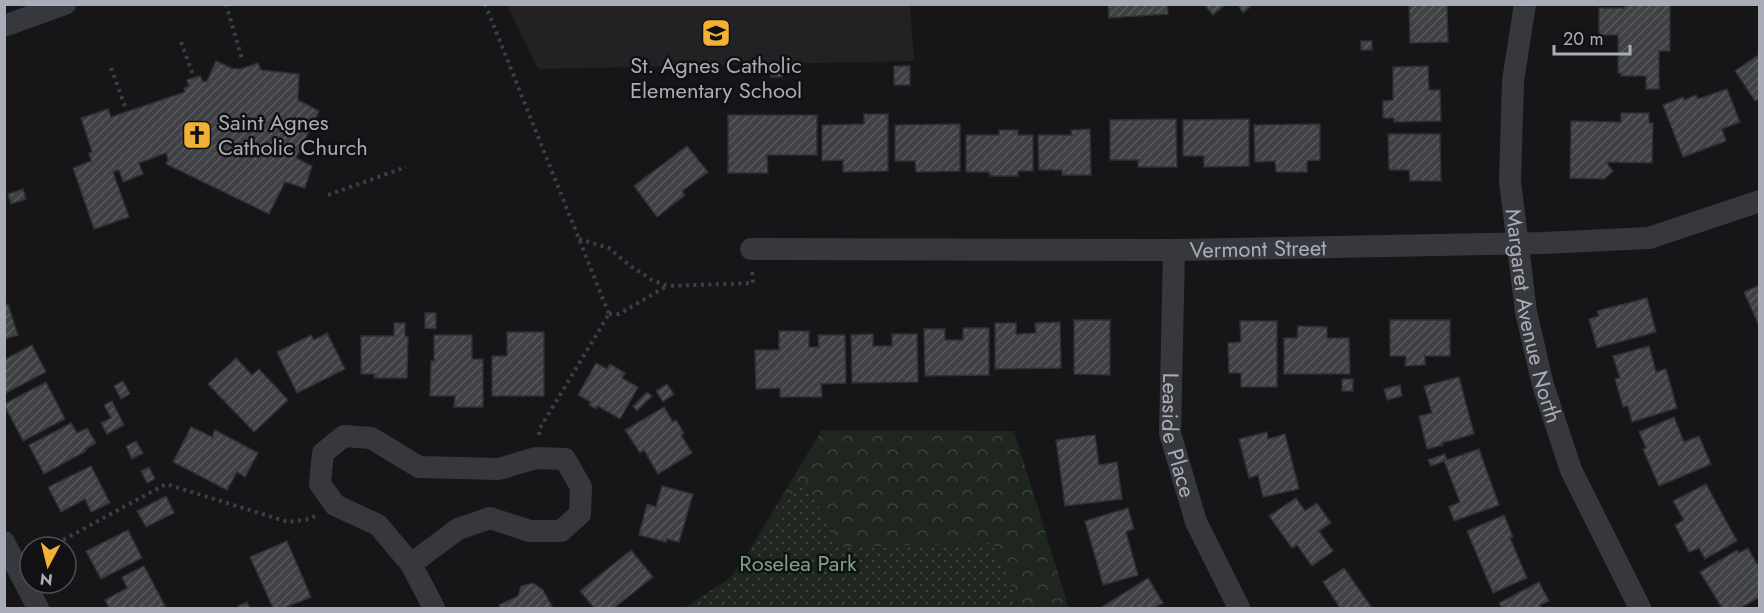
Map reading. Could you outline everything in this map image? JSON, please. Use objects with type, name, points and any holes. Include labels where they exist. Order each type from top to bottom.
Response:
[{"type":"street","points":[[4,26],[65,4]]},
{"type":"street","name":"Margaret Avenue North","points":[[1525,4],[1513,81],[1510,181],[1526,312],[1543,385],[1571,470],[1640,609]]},
{"type":"street","name":"Vermont Street","points":[[751,249],[1174,250],[1517,244],[1649,238],[1760,201]]},
{"type":"street","name":"Leaside Place","points":[[1174,250],[1170,433],[1196,522],[1239,609]]},
{"type":"street","points":[[411,564],[458,529],[490,518],[530,531],[561,531],[580,514],[581,487],[565,459],[536,458],[499,469],[419,467],[371,438],[344,436],[323,453],[320,484],[334,506],[378,525],[411,564],[434,609]]},
{"type":"street","points":[[4,542],[38,609]]},
{"type":"path","points":[[226,4],[243,59]]},
{"type":"path","points":[[485,4],[609,314]]},
{"type":"path","points":[[181,42],[193,75]]},
{"type":"path","points":[[111,68],[126,109]]},
{"type":"path","points":[[328,195],[406,166]]},
{"type":"path","points":[[579,239],[609,248],[651,280],[668,286],[753,283],[751,249]]},
{"type":"path","points":[[609,314],[619,314],[668,286]]},
{"type":"path","points":[[536,458],[540,428],[609,314]]},
{"type":"path","points":[[72,535],[166,484],[288,522],[310,519],[334,506]]},
{"type":"shaded area","name":"St. Agnes Catholic Elementary School","points":[[507,5],[910,5],[914,61],[538,69]]},
{"type":"green space","points":[[822,430],[1014,431],[1069,608],[704,608],[728,586]]},
{"type":"green space","name":"Roselea Park","points":[[804,477],[839,547],[993,543],[1021,608],[684,608],[730,578]]},
{"type":"building","points":[[1108,4],[1167,4],[1168,14],[1109,18]]},
{"type":"building","points":[[1204,4],[1226,4],[1213,15]]},
{"type":"building","points":[[1237,4],[1253,4],[1243,13]]},
{"type":"building","points":[[1409,4],[1447,4],[1448,42],[1410,43]]},
{"type":"building","points":[[1670,4],[1670,51],[1659,51],[1659,89],[1646,89],[1646,76],[1621,76],[1621,73],[1618,73],[1618,35],[1599,35],[1599,8],[1624,8],[1624,6]]},
{"type":"building","points":[[1361,41],[1372,41],[1372,50],[1361,50]]},
{"type":"building","points":[[1760,54],[1760,98],[1755,101],[1735,71]]},
{"type":"building","name":"Saint Agnes Catholic Church","points":[[216,61],[231,68],[240,69],[258,63],[261,70],[299,74],[298,100],[319,111],[296,158],[312,166],[305,188],[285,182],[269,214],[166,164],[168,159],[166,153],[139,163],[143,174],[123,182],[119,170],[113,172],[129,217],[94,229],[73,168],[91,161],[89,153],[92,152],[81,118],[108,109],[111,117],[185,92],[184,88],[189,86],[187,80],[200,76],[203,82],[207,81]]},
{"type":"building","points":[[771,65],[782,65],[782,77],[771,77]]},
{"type":"building","points":[[894,66],[910,66],[910,85],[894,85]]},
{"type":"building","points":[[1428,66],[1429,90],[1440,90],[1441,121],[1394,122],[1394,118],[1383,118],[1383,101],[1393,100],[1393,67]]},
{"type":"building","points":[[1727,89],[1740,122],[1722,129],[1726,141],[1683,157],[1663,105],[1683,97],[1684,100],[1696,95],[1698,99]]},
{"type":"building","points":[[1621,113],[1649,113],[1649,123],[1653,123],[1652,163],[1608,162],[1613,171],[1604,179],[1570,178],[1571,121],[1621,122]]},
{"type":"building","points":[[864,114],[888,114],[888,171],[843,172],[843,160],[822,161],[822,125],[864,124]]},
{"type":"building","points":[[728,115],[817,115],[817,155],[767,155],[768,173],[728,173]]},
{"type":"building","points":[[1176,119],[1177,167],[1138,167],[1138,160],[1110,160],[1110,120]]},
{"type":"building","points":[[1249,119],[1249,166],[1204,167],[1204,156],[1183,156],[1183,120]]},
{"type":"building","points":[[960,124],[960,171],[916,172],[915,161],[895,161],[895,125]]},
{"type":"building","points":[[1320,124],[1320,160],[1307,161],[1307,172],[1276,172],[1275,161],[1255,162],[1254,125]]},
{"type":"building","points":[[1090,129],[1091,175],[1062,175],[1062,170],[1039,170],[1038,135],[1072,135],[1071,130]]},
{"type":"building","points":[[999,130],[1018,130],[1018,135],[1033,135],[1033,171],[1018,171],[1018,176],[990,176],[989,172],[966,172],[966,135],[999,135]]},
{"type":"building","points":[[1388,134],[1440,134],[1441,181],[1410,181],[1409,170],[1389,170]]},
{"type":"building","points":[[687,146],[708,172],[682,191],[685,195],[657,217],[634,186]]},
{"type":"building","points":[[23,189],[26,199],[11,204],[8,194]]},
{"type":"building","points":[[1760,285],[1760,326],[1759,326],[1744,292]]},
{"type":"building","points":[[1647,298],[1656,332],[1597,348],[1589,319],[1599,316],[1597,311]]},
{"type":"building","points":[[8,304],[18,335],[4,339],[4,306]]},
{"type":"building","points":[[425,313],[436,313],[436,329],[425,328]]},
{"type":"building","points":[[1074,320],[1110,320],[1110,375],[1074,374]]},
{"type":"building","points":[[1390,320],[1450,320],[1450,356],[1425,356],[1425,365],[1405,366],[1406,356],[1390,356]]},
{"type":"building","points":[[1240,321],[1277,321],[1277,387],[1241,387],[1241,373],[1229,373],[1228,343],[1241,342]]},
{"type":"building","points":[[1060,322],[1061,368],[995,369],[995,323],[1016,323],[1016,334],[1036,333],[1035,323]]},
{"type":"building","points":[[394,323],[405,323],[405,336],[408,337],[407,378],[374,378],[375,374],[361,374],[361,336],[394,336]]},
{"type":"building","points":[[1298,326],[1327,327],[1327,338],[1349,338],[1350,374],[1284,374],[1284,338],[1297,338]]},
{"type":"building","points":[[963,328],[989,328],[989,375],[925,376],[924,329],[945,329],[945,340],[963,340]]},
{"type":"building","points":[[779,331],[809,331],[809,347],[819,347],[818,335],[845,335],[846,383],[821,384],[822,397],[780,397],[780,388],[756,389],[755,350],[779,350]]},
{"type":"building","points":[[507,332],[544,332],[544,396],[492,396],[492,356],[507,356]]},
{"type":"building","points":[[327,333],[345,369],[297,393],[277,352],[311,335],[314,340]]},
{"type":"building","points":[[873,334],[873,346],[892,346],[892,334],[917,334],[918,382],[852,383],[851,335]]},
{"type":"building","points":[[434,335],[472,335],[472,359],[483,359],[483,407],[454,407],[455,396],[430,396]]},
{"type":"building","points":[[32,345],[46,372],[4,394],[4,360]]},
{"type":"building","points":[[1649,346],[1656,372],[1666,369],[1677,408],[1632,422],[1628,406],[1623,407],[1615,379],[1620,378],[1613,356]]},
{"type":"building","points":[[236,358],[252,375],[259,369],[288,400],[254,432],[208,384]]},
{"type":"building","points":[[596,363],[607,369],[610,364],[625,373],[622,378],[638,387],[620,419],[598,406],[596,409],[589,405],[591,402],[578,395]]},
{"type":"building","points":[[1459,377],[1474,434],[1427,449],[1419,416],[1432,413],[1424,386]]},
{"type":"building","points":[[1342,379],[1353,379],[1353,391],[1342,391]]},
{"type":"building","points":[[123,381],[130,394],[121,399],[114,386]]},
{"type":"building","points":[[46,382],[65,419],[23,441],[4,404]]},
{"type":"building","points":[[667,384],[674,394],[663,402],[656,391]]},
{"type":"building","points":[[1400,385],[1402,396],[1387,400],[1384,389]]},
{"type":"building","points":[[647,392],[652,396],[637,411],[633,406]]},
{"type":"building","points":[[112,401],[124,425],[107,434],[101,423],[111,418],[104,405]]},
{"type":"building","points":[[664,407],[673,422],[676,420],[684,433],[681,435],[692,453],[658,474],[644,450],[640,453],[625,430]]},
{"type":"building","points":[[1674,417],[1684,442],[1699,436],[1711,464],[1659,486],[1643,449],[1646,448],[1639,432]]},
{"type":"building","points":[[71,423],[77,433],[87,428],[96,443],[44,474],[29,445]]},
{"type":"building","points":[[191,427],[212,437],[215,430],[258,453],[245,477],[237,472],[227,490],[173,462]]},
{"type":"building","points":[[1267,432],[1268,439],[1285,434],[1299,489],[1263,497],[1258,475],[1249,478],[1239,439]]},
{"type":"building","points":[[1095,435],[1099,465],[1117,462],[1122,499],[1065,506],[1056,440]]},
{"type":"building","points":[[136,441],[143,453],[132,459],[126,446]]},
{"type":"building","points":[[1479,449],[1499,505],[1454,521],[1449,507],[1460,502],[1444,461]]},
{"type":"building","points":[[1445,454],[1447,460],[1431,466],[1428,460]]},
{"type":"building","points":[[91,466],[110,503],[91,512],[85,499],[61,512],[48,487]]},
{"type":"building","points":[[149,467],[155,479],[147,483],[141,471]]},
{"type":"building","points":[[1706,484],[1737,541],[1705,559],[1699,548],[1689,552],[1675,525],[1684,520],[1673,501]]},
{"type":"building","points":[[662,486],[693,494],[679,542],[667,539],[666,542],[639,535],[647,504],[656,507]]},
{"type":"building","points":[[166,496],[174,513],[146,527],[137,511]]},
{"type":"building","points":[[1296,498],[1305,511],[1317,503],[1331,523],[1319,531],[1333,551],[1312,566],[1297,545],[1292,548],[1269,516]]},
{"type":"building","points":[[1128,508],[1134,529],[1126,532],[1138,575],[1103,585],[1085,521]]},
{"type":"building","points":[[1504,515],[1513,537],[1510,538],[1527,578],[1493,593],[1467,531]]},
{"type":"building","points":[[128,530],[142,558],[101,579],[86,551]]},
{"type":"building","points":[[287,541],[311,597],[284,608],[273,608],[250,557]]},
{"type":"building","points":[[1748,548],[1757,564],[1760,562],[1760,597],[1740,608],[1722,608],[1700,572],[1737,550],[1739,553]]},
{"type":"building","points":[[631,550],[653,577],[614,608],[594,608],[580,591]]},
{"type":"building","points":[[144,566],[165,606],[161,608],[109,608],[105,600],[127,588],[122,577]]},
{"type":"building","points":[[1344,568],[1372,608],[1340,608],[1323,582]]},
{"type":"building","points":[[1148,578],[1163,603],[1154,608],[1100,608]]},
{"type":"building","points":[[1539,582],[1549,601],[1540,605],[1542,608],[1502,608],[1499,603]]},
{"type":"building","points":[[533,583],[543,590],[553,608],[501,608],[499,605],[518,596],[521,586]]},
{"type":"building","points":[[247,602],[250,608],[239,608],[238,606]]},
{"type":"place","name":"St. Agnes Catholic Elementary School","points":[[716,33]]},
{"type":"place","name":"Saint Agnes Catholic Church","points":[[197,135]]}]
